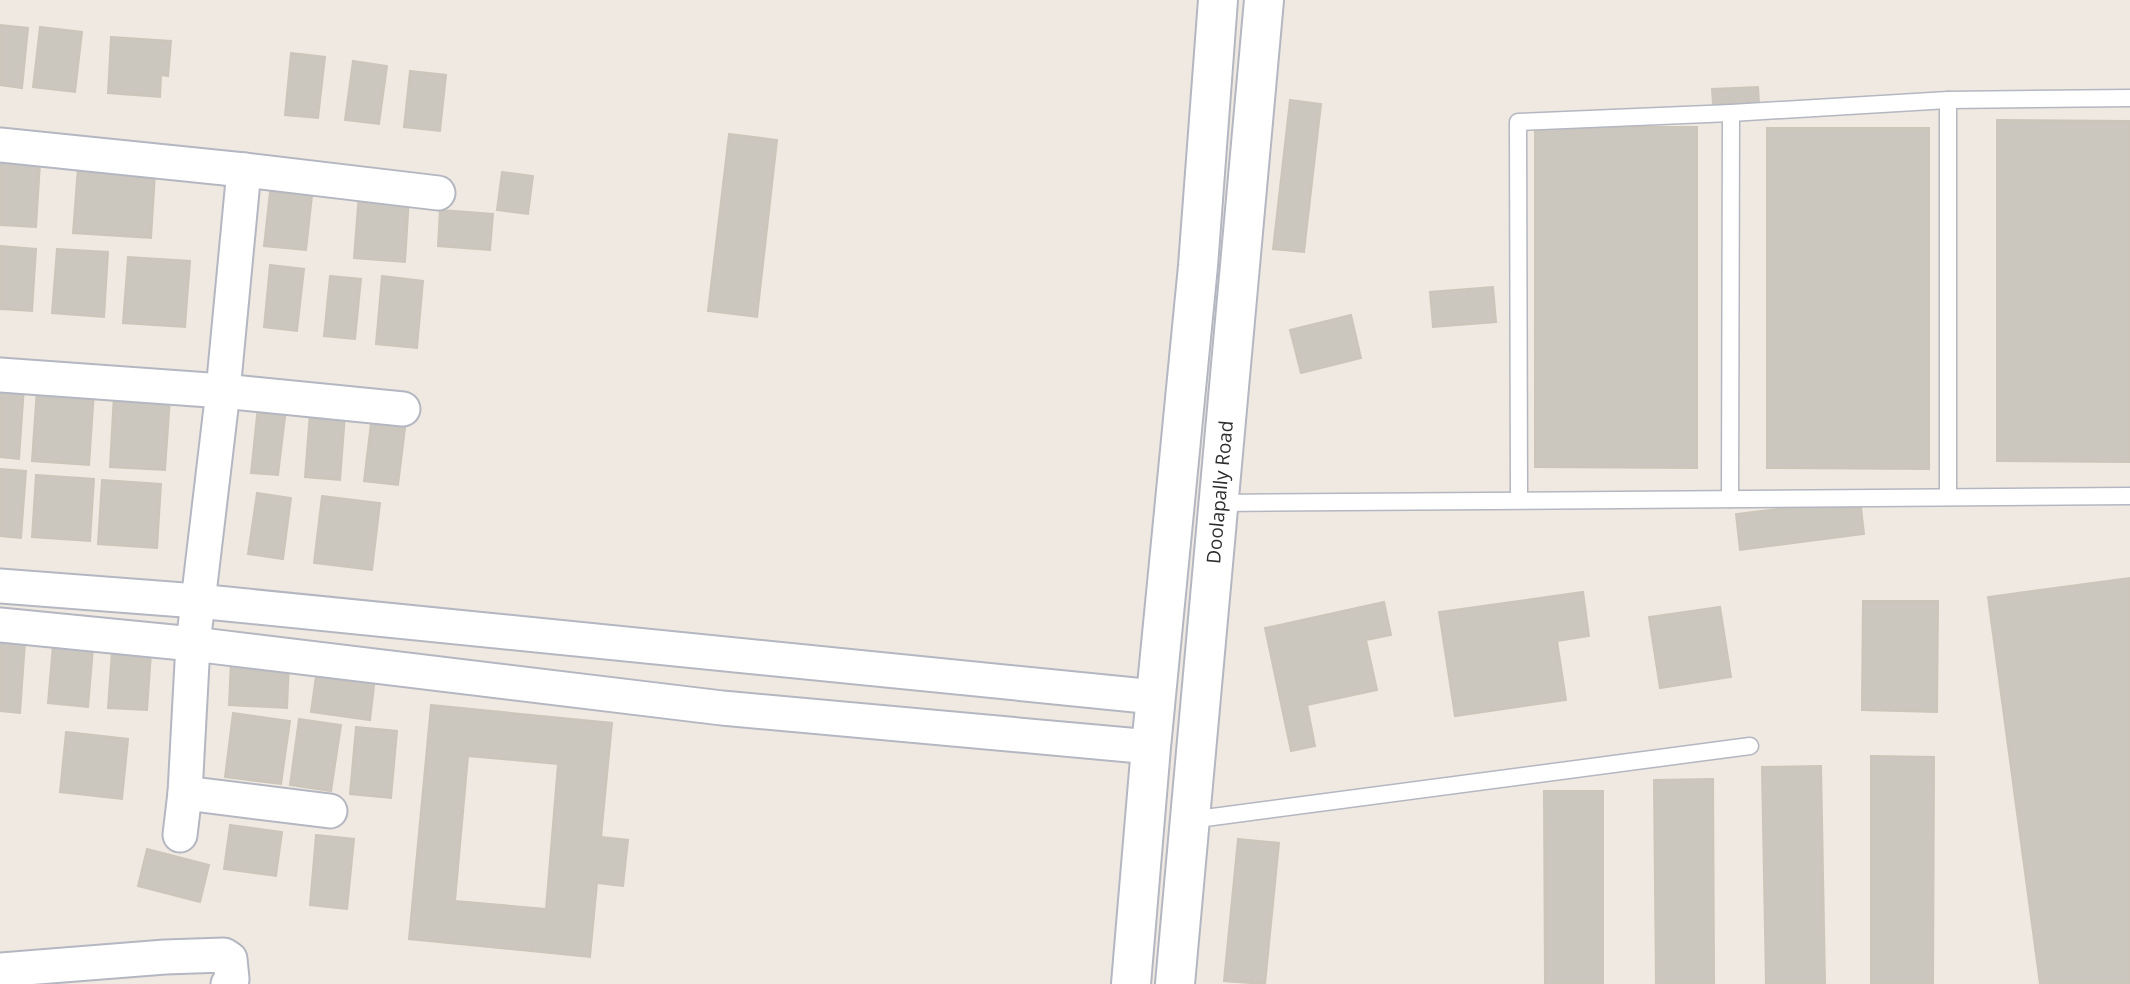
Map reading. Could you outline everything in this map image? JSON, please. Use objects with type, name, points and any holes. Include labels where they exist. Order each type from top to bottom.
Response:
[{"type":"main road","points":[[1131,984],[1155,697],[1198,267],[1219,0]]},
{"type":"main road","name":"Doolapally Road","points":[[1175,984],[1264,0]]},
{"type":"main road","points":[[1186,378],[1231,380]]},
{"type":"street","points":[[0,145],[438,193]]},
{"type":"street","points":[[180,835],[197,601],[223,391],[244,170]]},
{"type":"street","points":[[0,375],[223,391],[403,409]]},
{"type":"street","points":[[0,586],[197,601],[1155,697]]},
{"type":"street","points":[[0,625],[193,644],[722,708],[1151,747]]},
{"type":"street","points":[[425,672],[432,625]]},
{"type":"street","points":[[821,717],[824,664]]},
{"type":"street","points":[[185,793],[330,811]]},
{"type":"street","points":[[18,974],[217,955],[228,956],[230,959],[231,982]]},
{"type":"lane","points":[[1520,500],[1518,122],[1948,100],[2130,99]]},
{"type":"lane","points":[[1948,100],[1948,497]]},
{"type":"lane","points":[[1730,499],[1731,113]]},
{"type":"lane","points":[[1218,503],[2130,496]]},
{"type":"lane","points":[[1189,821],[1750,746]]},
{"type":"building","points":[[0,25],[28,28],[22,88],[0,85]]},
{"type":"building","points":[[40,27],[82,32],[75,92],[33,87]]},
{"type":"building","points":[[111,37],[171,41],[168,76],[161,75],[160,97],[108,93]]},
{"type":"building","points":[[291,53],[325,57],[318,118],[285,115]]},
{"type":"building","points":[[353,61],[387,66],[379,124],[345,120]]},
{"type":"building","points":[[410,71],[446,75],[440,131],[404,127]]},
{"type":"building","points":[[1758,87],[1759,103],[1713,104],[1712,89]]},
{"type":"building","points":[[1290,100],[1321,104],[1304,252],[1273,249]]},
{"type":"building","points":[[1997,120],[2130,121],[2130,462],[1997,461]]},
{"type":"building","points":[[1535,127],[1697,127],[1697,468],[1535,467]]},
{"type":"building","points":[[1767,128],[1929,128],[1929,469],[1767,468]]},
{"type":"building","points":[[729,134],[777,140],[757,317],[708,311]]},
{"type":"building","points":[[0,160],[40,163],[36,227],[0,225]]},
{"type":"building","points":[[78,167],[155,173],[151,238],[73,233]]},
{"type":"building","points":[[502,172],[533,176],[528,214],[497,210]]},
{"type":"building","points":[[271,183],[313,187],[306,250],[264,246]]},
{"type":"building","points":[[359,193],[409,197],[405,262],[354,258]]},
{"type":"building","points":[[440,210],[493,214],[490,250],[438,246]]},
{"type":"building","points":[[0,246],[36,249],[32,311],[0,309]]},
{"type":"building","points":[[57,249],[108,252],[104,317],[52,313]]},
{"type":"building","points":[[128,257],[190,261],[185,327],[123,323]]},
{"type":"building","points":[[270,265],[304,269],[297,331],[264,327]]},
{"type":"building","points":[[330,276],[361,279],[355,339],[324,336]]},
{"type":"building","points":[[382,276],[423,281],[417,348],[376,344]]},
{"type":"building","points":[[1493,287],[1496,322],[1433,327],[1430,292]]},
{"type":"building","points":[[1351,315],[1361,358],[1301,373],[1290,330]]},
{"type":"building","points":[[0,385],[24,387],[19,459],[0,457]]},
{"type":"building","points":[[37,388],[94,392],[89,465],[32,461]]},
{"type":"building","points":[[114,394],[170,398],[165,470],[110,467]]},
{"type":"building","points":[[258,406],[286,409],[278,475],[251,473]]},
{"type":"building","points":[[310,412],[345,415],[340,480],[305,477]]},
{"type":"building","points":[[372,415],[406,420],[398,485],[364,481]]},
{"type":"building","points":[[0,469],[26,471],[21,538],[0,536]]},
{"type":"building","points":[[36,475],[94,479],[90,541],[32,537]]},
{"type":"building","points":[[102,480],[161,484],[157,548],[98,544]]},
{"type":"building","points":[[257,493],[291,498],[283,559],[248,554]]},
{"type":"building","points":[[322,496],[380,503],[372,570],[314,563]]},
{"type":"building","points":[[1860,499],[1864,534],[1740,550],[1736,514]]},
{"type":"building","points":[[2130,578],[2130,984],[2040,984],[1988,597]]},
{"type":"building","points":[[1583,592],[1589,636],[1557,641],[1566,700],[1455,716],[1439,612]]},
{"type":"building","points":[[1863,601],[1938,601],[1937,712],[1862,710]]},
{"type":"building","points":[[1384,602],[1391,635],[1366,640],[1377,690],[1307,705],[1315,746],[1291,751],[1265,628]]},
{"type":"building","points":[[1720,607],[1731,677],[1660,688],[1649,617]]},
{"type":"building","points":[[0,640],[25,642],[20,713],[0,711]]},
{"type":"building","points":[[53,645],[93,648],[88,707],[48,703]]},
{"type":"building","points":[[112,651],[151,653],[147,710],[108,708]]},
{"type":"building","points":[[231,660],[289,663],[287,708],[229,705]]},
{"type":"building","points":[[317,669],[375,677],[370,720],[311,712]]},
{"type":"building","points":[[431,705],[612,723],[601,837],[628,840],[623,886],[597,883],[590,957],[409,939]],"holes":[[[468,756],[558,764],[546,909],[455,901]]]},
{"type":"building","points":[[233,713],[290,721],[281,784],[225,777]]},
{"type":"building","points":[[299,719],[341,725],[331,791],[290,785]]},
{"type":"building","points":[[356,727],[397,731],[391,798],[350,794]]},
{"type":"building","points":[[66,732],[128,739],[122,799],[60,792]]},
{"type":"building","points":[[1871,756],[1934,757],[1933,984],[1871,984]]},
{"type":"building","points":[[1821,766],[1825,984],[1766,984],[1762,767]]},
{"type":"building","points":[[1713,779],[1714,984],[1656,984],[1654,780]]},
{"type":"building","points":[[1544,791],[1603,791],[1603,984],[1545,984]]},
{"type":"building","points":[[230,825],[282,832],[276,876],[224,869]]},
{"type":"building","points":[[316,835],[354,839],[347,909],[310,905]]},
{"type":"building","points":[[1238,839],[1279,843],[1265,984],[1224,981]]},
{"type":"building","points":[[147,849],[209,865],[200,902],[138,886]]}]
